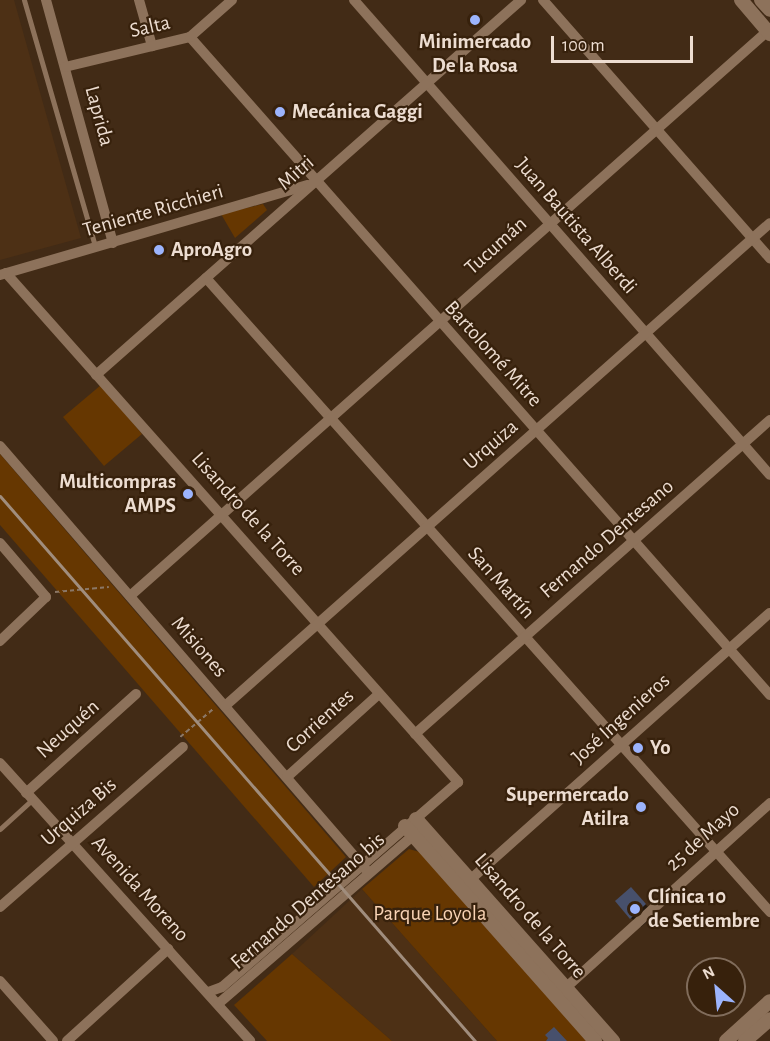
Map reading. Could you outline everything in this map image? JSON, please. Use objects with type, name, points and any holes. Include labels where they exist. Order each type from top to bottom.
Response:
[{"type":"street","name":"Laprida","points":[[46,0],[113,243]]},
{"type":"street","points":[[139,0],[152,46]]},
{"type":"street","name":"Salta","points":[[65,68],[190,37],[232,0]]},
{"type":"street","name":"Juan Bautista Alberdi","points":[[354,0],[645,336],[770,476]]},
{"type":"street","name":"Mitri","points":[[96,375],[521,0]]},
{"type":"street","points":[[543,0],[770,258]]},
{"type":"street","points":[[741,0],[769,31]]},
{"type":"street","points":[[761,0],[770,10]]},
{"type":"street","name":"Tucumán","points":[[130,596],[769,31]]},
{"type":"street","name":"Bartolomé Mitre","points":[[190,37],[439,323],[770,695]]},
{"type":"street","name":"Teniente Ricchieri","points":[[3,274],[277,196],[315,182]]},
{"type":"street","name":"Urquiza","points":[[318,624],[770,223]]},
{"type":"street","name":"Lisandro de la Torre","points":[[3,274],[96,375],[458,782],[414,827]]},
{"type":"street","name":"San Martín","points":[[206,278],[425,527],[717,850],[770,912]]},
{"type":"street","name":"Fernando Dentesano","points":[[415,734],[770,420]]},
{"type":"street","name":"Misiones","points":[[0,446],[368,872]]},
{"type":"street","points":[[0,543],[46,597],[0,641]]},
{"type":"street","name":"José Ingenieros","points":[[471,879],[770,614]]},
{"type":"street","points":[[223,704],[318,624]]},
{"type":"street","name":"Neuquén","points":[[30,796],[136,694]]},
{"type":"street","name":"Corrientes","points":[[287,777],[379,694]]},
{"type":"street","name":"Urquiza Bis","points":[[0,907],[181,743]]},
{"type":"street","name":"Avenida Moreno","points":[[0,764],[250,1041]]},
{"type":"street","name":"25 de Mayo","points":[[561,992],[770,803]]},
{"type":"street","name":"Lisandro de la Torre","points":[[414,827],[471,879],[561,992],[595,1041]]},
{"type":"street","name":"Lisandro de la Torre","points":[[414,827],[561,992],[613,1041]]},
{"type":"street","name":"Fernando Dentesano bis","points":[[208,992],[222,987],[360,863],[414,827]]},
{"type":"street","name":"Fernando Dentesano bis","points":[[218,1004],[368,872],[414,827]]},
{"type":"street","points":[[67,1041],[168,949]]},
{"type":"street","points":[[0,981],[53,1041]]},
{"type":"street","points":[[726,1041],[770,1002]]},
{"type":"street","points":[[745,1041],[770,1019]]},
{"type":"lane","points":[[24,0],[95,248]]},
{"type":"lane","points":[[0,829],[30,796]]},
{"type":"path","points":[[46,597],[55,592],[78,593],[118,582]]},
{"type":"path","points":[[181,743],[223,704]]},
{"type":"shaded area","points":[[0,0],[14,0],[81,238],[0,260]]},
{"type":"shaded area","points":[[362,889],[497,1041],[392,1041],[292,954]]},
{"type":"green space","points":[[263,204],[267,210],[235,238],[221,214]]},
{"type":"green space","points":[[101,385],[142,434],[104,466],[63,417]]},
{"type":"green space","points":[[0,454],[346,857],[314,887],[0,525]]},
{"type":"green space","name":"Parque Loyola","points":[[409,849],[423,853],[589,1041],[497,1041],[362,889]]},
{"type":"green space","points":[[292,954],[392,1041],[267,1041],[234,1005]]},
{"type":"building","points":[[631,887],[646,904],[630,919],[615,901]]},
{"type":"building","points":[[554,1027],[567,1041],[546,1041],[548,1038],[545,1035]]},
{"type":"railway","points":[[0,496],[475,1041]]},
{"type":"place","name":"Minimercado De la Rosa","points":[[475,20]]},
{"type":"place","name":"Mecánica Gaggi","points":[[280,112]]},
{"type":"place","name":"AproAgro","points":[[159,250]]},
{"type":"place","name":"Multicompras AMPS","points":[[188,494]]},
{"type":"place","name":"Yo","points":[[638,748]]},
{"type":"place","name":"Supermercado Atilra","points":[[641,807]]},
{"type":"place","name":"Clínica 10 de Setiembre","points":[[635,909]]}]
